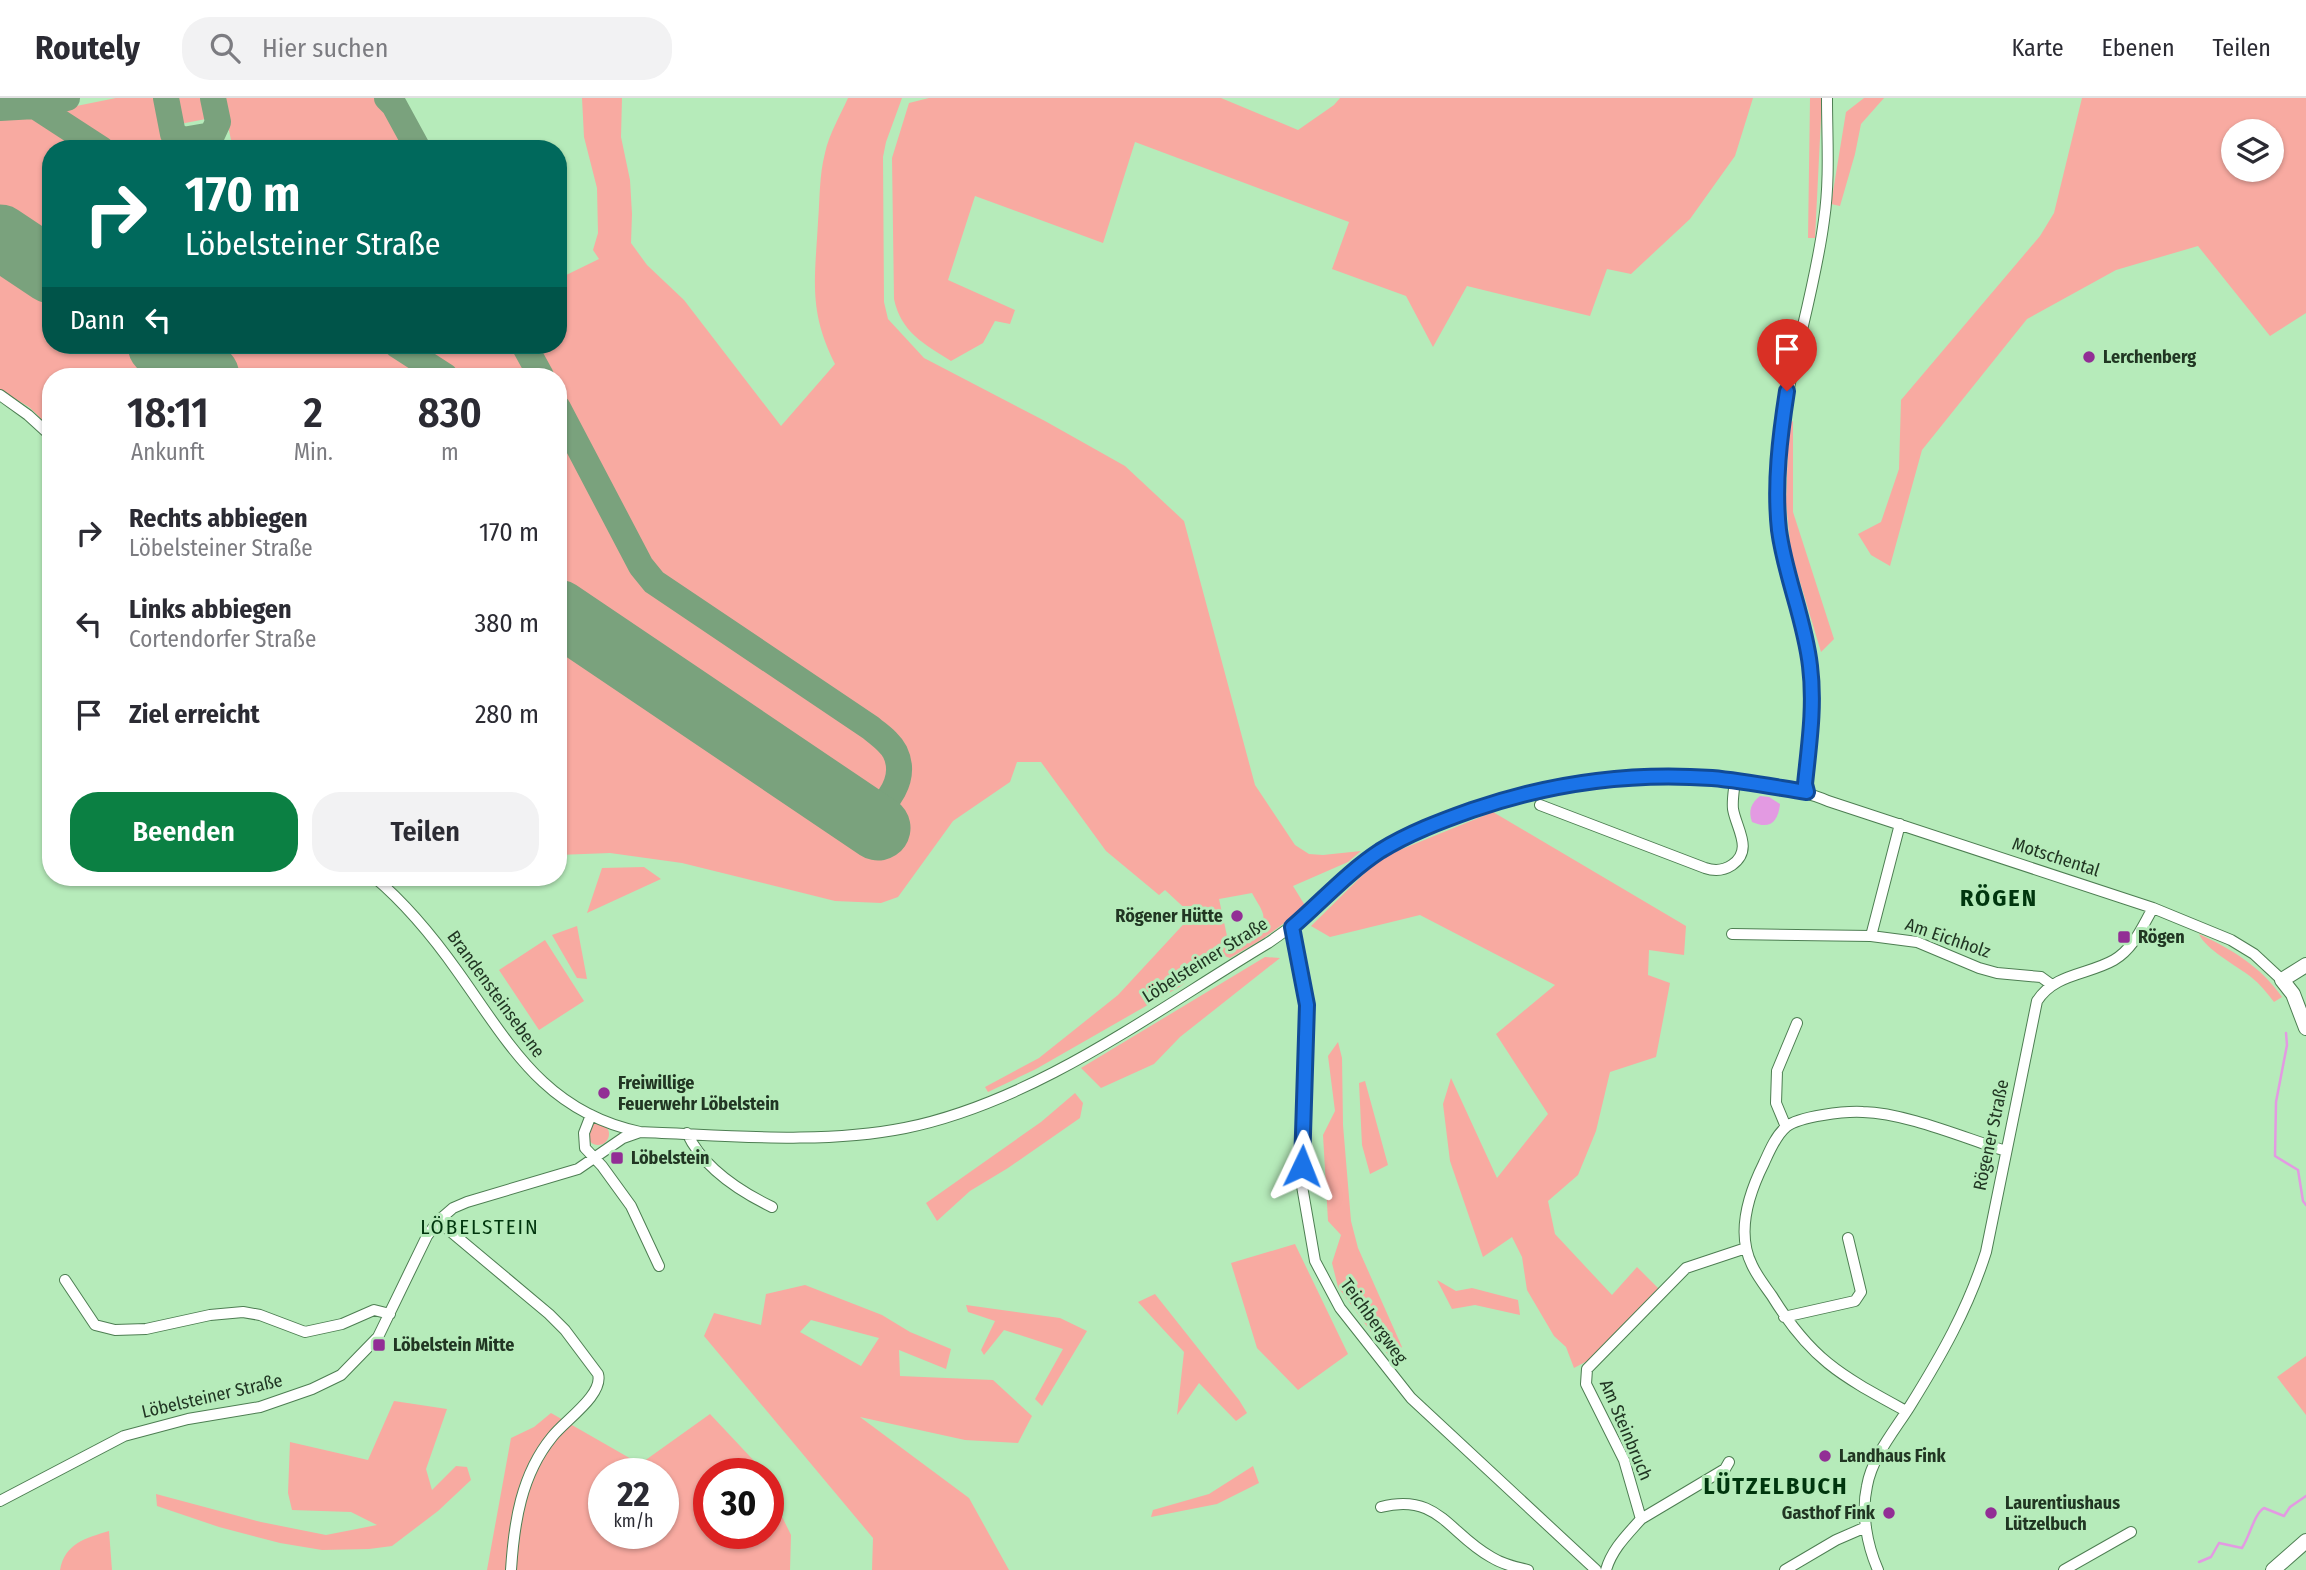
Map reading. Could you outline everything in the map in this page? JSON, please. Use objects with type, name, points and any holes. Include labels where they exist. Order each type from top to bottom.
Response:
[{"type":"street","points":[[1807,792],[1805,784],[1811,726],[1810,664],[1784,560],[1777,496],[1787,391],[1825,218],[1827,98]]},
{"type":"street","points":[[0,396],[42,428]]},
{"type":"street","name":"Löbelsteiner Straße","points":[[0,1501],[96,1448],[124,1436],[188,1419],[260,1407],[341,1375],[371,1346],[390,1314],[427,1236],[438,1220],[453,1208],[467,1202],[578,1169],[623,1138],[640,1132],[802,1137],[845,1135],[903,1128],[968,1110],[1052,1073],[1292,927],[1358,867],[1381,850],[1419,831],[1506,799],[1575,783],[1634,776],[1735,781],[1807,792]]},
{"type":"street","points":[[1540,805],[1705,868],[1717,870],[1735,863],[1742,850],[1742,834],[1732,806],[1735,781]]},
{"type":"street","name":"Motschental","points":[[1807,792],[2153,908],[2231,940],[2254,954],[2282,980]]},
{"type":"street","points":[[1871,936],[1900,824]]},
{"type":"street","name":"Brandensteinsebene","points":[[384,886],[429,933],[517,1057],[539,1081],[558,1096],[591,1115],[622,1128],[640,1132]]},
{"type":"street","points":[[2052,985],[2116,959],[2132,944],[2153,908]]},
{"type":"street","name":"Teichbergweg","points":[[1292,927],[1307,1005],[1301,1186],[1315,1261],[1340,1308],[1411,1398],[1596,1570]]},
{"type":"street","name":"Am Eichholz","points":[[1732,934],[1871,936],[1917,942],[1979,968],[1997,973],[2041,977],[2052,985]]},
{"type":"street","points":[[2306,965],[2282,980],[2293,994],[2306,1028]]},
{"type":"street","name":"Rögener Straße","points":[[1878,1570],[1866,1527],[1866,1487],[1870,1474],[1958,1324],[1975,1289],[1986,1252],[2035,1008],[2042,994],[2052,985]]},
{"type":"street","points":[[1786,1127],[1776,1103],[1777,1071],[1797,1023]]},
{"type":"street","points":[[1906,1411],[1844,1377],[1823,1361],[1803,1342],[1784,1317],[1752,1264],[1746,1248],[1745,1230],[1751,1192],[1768,1154],[1786,1127],[1803,1119],[1861,1112],[1878,1113],[2006,1151]]},
{"type":"street","points":[[591,1115],[583,1137],[585,1148],[631,1206],[659,1266]]},
{"type":"street","points":[[687,1133],[697,1152],[729,1181],[747,1195],[772,1207]]},
{"type":"street","points":[[438,1220],[565,1330],[593,1366],[600,1380],[593,1396],[551,1438],[529,1475],[520,1502],[511,1570]]},
{"type":"street","points":[[1784,1317],[1855,1301],[1860,1297],[1848,1238]]},
{"type":"street","name":"Am Steinbruch","points":[[1641,1519],[1624,1460],[1588,1388],[1585,1374],[1686,1268],[1746,1248]]},
{"type":"street","points":[[65,1280],[95,1325],[115,1330],[154,1328],[210,1315],[243,1312],[260,1315],[305,1332],[342,1324],[374,1310],[390,1314]]},
{"type":"street","points":[[1606,1570],[1609,1559],[1621,1541],[1641,1519],[1725,1469],[1729,1462]]},
{"type":"street","points":[[1381,1507],[1399,1502],[1426,1507],[1490,1557],[1528,1570]]},
{"type":"street","points":[[1784,1570],[1836,1540],[1866,1527]]},
{"type":"street","points":[[2064,1570],[2131,1532]]},
{"type":"street","points":[[2273,1570],[2306,1541]]},
{"type":"shaded area","points":[[0,98],[6,98],[17,118],[116,98],[155,98],[166,140],[42,140],[42,354],[567,354],[567,275],[599,259],[593,250],[598,233],[597,188],[584,137],[582,98],[622,98],[621,137],[630,180],[631,243],[647,265],[684,300],[781,426],[835,364],[826,345],[815,294],[821,179],[829,139],[848,98],[902,98],[883,157],[884,302],[888,319],[924,358],[1125,466],[1184,521],[1255,785],[1295,845],[1309,854],[1361,851],[1348,862],[1293,886],[1306,907],[1261,940],[1230,958],[1219,954],[1181,986],[1036,1069],[988,1092],[985,1087],[1039,1058],[1118,995],[1192,915],[1165,890],[1159,895],[1106,851],[1041,762],[1017,762],[1010,782],[953,821],[898,897],[881,903],[835,901],[682,863],[610,853],[567,855],[567,368],[42,368],[42,419],[29,407],[0,390]],"holes":[[[1252,893],[1263,914],[1261,925],[1244,935],[1227,936],[1219,899]]]},
{"type":"shaded area","points":[[176,98],[206,98],[211,118],[180,124]]},
{"type":"shaded area","points":[[222,98],[381,98],[395,114],[409,140],[231,140]]},
{"type":"shaded area","points":[[929,98],[1221,98],[1298,130],[1340,98],[1753,98],[1735,156],[1690,219],[1631,274],[1607,269],[1590,316],[1467,286],[1433,347],[1406,296],[1332,269],[1349,222],[1135,142],[1103,243],[975,196],[948,280],[1015,310],[1010,324],[995,321],[983,343],[951,361],[923,343],[908,329],[894,299],[892,158],[909,103]]},
{"type":"shaded area","points":[[1810,98],[1822,98],[1815,238],[1808,238]]},
{"type":"shaded area","points":[[1864,98],[1884,98],[1861,124],[1840,206],[1831,204],[1846,112]]},
{"type":"shaded area","points":[[2082,98],[2306,98],[2306,313],[2270,336],[2198,246],[2116,270],[2027,319],[1922,450],[1890,566],[1871,555],[1858,534],[1881,522],[1899,469],[1901,400],[2040,236],[2054,213]]},
{"type":"shaded area","points":[[1793,421],[1793,512],[1834,639],[1821,652],[1791,552],[1786,503],[1789,423]]},
{"type":"shaded area","points":[[1760,796],[1769,797],[1780,804],[1775,820],[1768,825],[1752,822],[1751,807]]},
{"type":"shaded area","points":[[1493,812],[1686,926],[1684,955],[1649,950],[1648,975],[1670,983],[1656,1057],[1610,1072],[1596,1131],[1578,1175],[1548,1201],[1555,1234],[1612,1295],[1637,1267],[1660,1290],[1589,1360],[1574,1368],[1566,1347],[1554,1336],[1527,1290],[1522,1257],[1512,1237],[1483,1257],[1450,1161],[1443,1104],[1451,1078],[1497,1178],[1548,1114],[1496,1034],[1555,985],[1420,915],[1330,937],[1311,926],[1380,858]]},
{"type":"shaded area","points":[[644,867],[661,879],[587,913],[602,868]]},
{"type":"shaded area","points":[[577,926],[587,979],[577,978],[552,935]]},
{"type":"shaded area","points":[[2199,934],[2245,960],[2265,976],[2282,997],[2274,1002],[2254,980],[2214,951]]},
{"type":"shaded area","points":[[545,940],[584,1001],[539,1030],[499,970]]},
{"type":"shaded area","points":[[1265,957],[1280,958],[1180,1037],[1154,1064],[1101,1088],[1081,1068]]},
{"type":"shaded area","points":[[1338,1042],[1342,1058],[1343,1125],[1351,1221],[1358,1248],[1402,1347],[1391,1359],[1338,1287],[1332,1263],[1341,1235],[1328,1221],[1323,1135],[1335,1111],[1328,1056]]},
{"type":"shaded area","points":[[1365,1081],[1388,1165],[1370,1174],[1362,1145],[1359,1083]]},
{"type":"shaded area","points":[[1075,1093],[1083,1103],[1080,1118],[970,1191],[937,1221],[926,1203],[1041,1122]]},
{"type":"shaded area","points":[[598,1123],[606,1126],[609,1134],[606,1142],[598,1145],[590,1142],[587,1134],[590,1126]]},
{"type":"shaded area","points":[[1295,1244],[1348,1354],[1298,1390],[1257,1348],[1231,1263]]},
{"type":"shaded area","points":[[1437,1280],[1456,1291],[1472,1288],[1518,1300],[1520,1315],[1475,1305],[1452,1309]]},
{"type":"shaded area","points":[[805,1285],[882,1315],[910,1332],[951,1349],[946,1369],[899,1350],[900,1376],[993,1380],[1032,1416],[1018,1443],[965,1440],[860,1417],[969,1498],[1009,1570],[872,1570],[873,1538],[704,1336],[714,1313],[761,1325],[766,1294]],"holes":[[[811,1320],[879,1338],[861,1366],[800,1332]]]},
{"type":"shaded area","points":[[1155,1294],[1239,1400],[1247,1413],[1236,1421],[1199,1383],[1177,1415],[1184,1352],[1138,1302]]},
{"type":"shaded area","points":[[966,1305],[1060,1318],[1087,1331],[1042,1406],[1035,1399],[1063,1349],[1004,1330],[984,1355],[981,1350],[995,1321],[968,1312]]},
{"type":"shaded area","points":[[2306,1356],[2306,1415],[2277,1377]]},
{"type":"shaded area","points":[[394,1401],[447,1409],[426,1469],[432,1490],[456,1466],[467,1467],[471,1480],[438,1511],[392,1546],[322,1550],[280,1543],[219,1527],[157,1506],[156,1494],[261,1522],[326,1535],[377,1525],[351,1512],[292,1510],[288,1493],[290,1442],[368,1460]]},
{"type":"shaded area","points":[[551,1413],[630,1458],[588,1458],[588,1549],[679,1549],[679,1458],[648,1458],[710,1414],[751,1458],[693,1458],[693,1549],[784,1549],[784,1521],[791,1535],[790,1570],[487,1570],[511,1438],[534,1427]]},
{"type":"shaded area","points":[[1253,1466],[1259,1483],[1217,1504],[1151,1517],[1153,1510],[1209,1494]]},
{"type":"shaded area","points":[[109,1531],[112,1570],[60,1570],[67,1554],[78,1543]]},
{"type":"waterway","points":[[2286,1033],[2287,1045],[2276,1102],[2275,1156],[2298,1170],[2306,1205]]},
{"type":"waterway","points":[[2199,1562],[2211,1557],[2219,1543],[2242,1548],[2257,1515],[2264,1508],[2284,1516],[2290,1507],[2306,1496]]},
{"type":"taxiway","points":[[0,108],[35,106],[67,98]]},
{"type":"taxiway","points":[[166,98],[173,134],[183,140],[212,135],[218,122],[213,98]]},
{"type":"taxiway","points":[[387,98],[394,105],[413,140]]},
{"type":"taxiway","points":[[35,106],[87,140]]},
{"type":"taxiway","points":[[411,354],[433,368]]},
{"type":"taxiway","points":[[529,354],[537,368]]},
{"type":"taxiway","points":[[567,425],[641,566],[654,582],[871,728],[893,748],[898,762],[897,781],[888,799],[867,820]]},
{"type":"runway","points":[[0,237],[42,265]]},
{"type":"runway","points":[[174,354],[195,368]]},
{"type":"runway","points":[[567,618],[878,828]]},
{"type":"place","name":"Lerchenberg","points":[[2089,357]]},
{"type":"place","name":"Rögener Hütte","points":[[1237,916]]},
{"type":"place","name":"Rögen","points":[[2124,937]]},
{"type":"place","name":"Freiwillige Feuerwehr Löbelstein","points":[[604,1093]]},
{"type":"place","name":"Löbelstein","points":[[617,1158]]},
{"type":"place","name":"Löbelstein Mitte","points":[[379,1345]]},
{"type":"place","name":"Landhaus Fink","points":[[1825,1456]]},
{"type":"place","name":"Gasthof Fink","points":[[1889,1513]]},
{"type":"place","name":"Laurentiushaus Lützelbuch","points":[[1991,1513]]},
{"type":"district","name":"RÖGEN","points":[[1999,898]]},
{"type":"district","name":"LÖBELSTEIN","points":[[480,1227]]},
{"type":"district","name":"LÜTZELBUCH","points":[[1776,1486]]},
{"type":"route","points":[[1302,1166],[1307,1005],[1292,927],[1358,867],[1381,850],[1451,818],[1506,799],[1575,783],[1634,776],[1675,776],[1715,778],[1807,792],[1805,784],[1811,726],[1810,664],[1784,560],[1777,496],[1787,391]]}]
